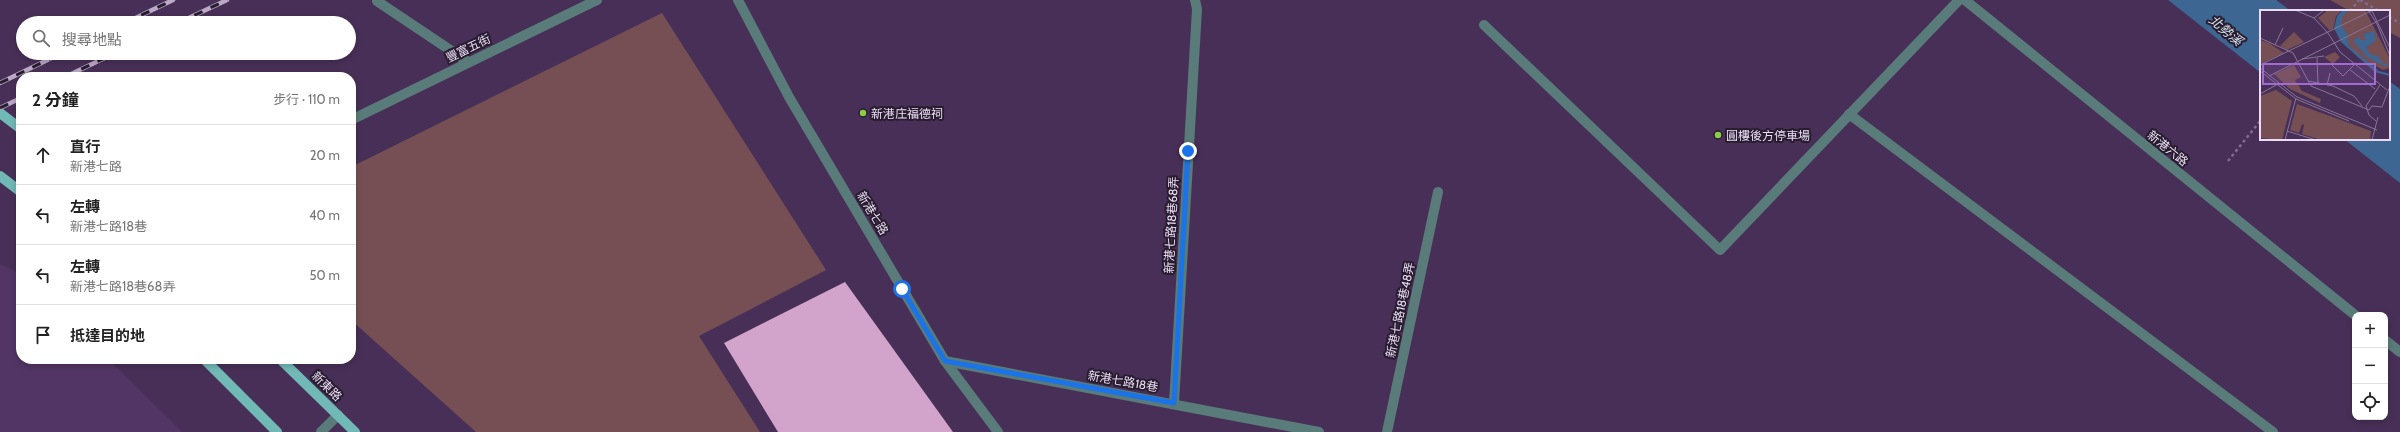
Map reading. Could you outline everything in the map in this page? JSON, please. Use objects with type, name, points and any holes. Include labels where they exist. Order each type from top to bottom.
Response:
[{"type":"main road","points":[[0,113],[16,125]]},
{"type":"main road","points":[[0,176],[16,188]]},
{"type":"main road","points":[[209,364],[277,432]]},
{"type":"main road","name":"新東路","points":[[285,364],[355,432]]},
{"type":"street","name":"豐富五街","points":[[356,118],[597,0]]},
{"type":"street","name":"新港七路","points":[[738,0],[789,97],[945,361],[998,432]]},
{"type":"street","name":"新港七路18巷68弄","points":[[1174,403],[1197,9],[1195,0]]},
{"type":"street","points":[[1484,25],[1720,250],[1959,0]]},
{"type":"street","name":"新港六路","points":[[1965,0],[2352,314]]},
{"type":"street","points":[[377,1],[468,62]]},
{"type":"street","points":[[1849,114],[2273,432]]},
{"type":"street","name":"新港七路18巷48弄","points":[[1387,432],[1438,192]]},
{"type":"street","points":[[2388,342],[2400,352]]},
{"type":"street","name":"新港七路18巷","points":[[945,361],[1174,403],[1319,432]]},
{"type":"street","points":[[321,432],[338,415]]},
{"type":"path","points":[[2351,10],[2359,0],[2377,10]]},
{"type":"path","points":[[2390,18],[2400,23]]},
{"type":"path","points":[[2228,160],[2260,121]]},
{"type":"shaded area","points":[[2330,0],[2400,0],[2400,38],[2390,33],[2390,10],[2348,10]]},
{"type":"shaded area","points":[[662,13],[826,270],[699,336],[760,432],[476,432],[356,324],[356,165]]},
{"type":"shaded area","points":[[0,264],[16,272],[16,364],[113,364],[182,432],[0,432]]},
{"type":"water","name":"北勢溪","points":[[2168,0],[2276,0],[2290,10],[2260,10],[2260,72]]},
{"type":"water","points":[[2390,82],[2400,89],[2400,183],[2345,140],[2390,140]]},
{"type":"building","points":[[845,282],[953,432],[778,432],[724,343]]},
{"type":"railway","points":[[140,16],[173,0]]},
{"type":"railway","points":[[193,16],[227,0]]},
{"type":"railway","points":[[23,72],[48,60]]},
{"type":"railway","points":[[75,72],[100,60]]},
{"type":"railway","points":[[0,83],[16,75]]},
{"type":"railway","points":[[0,108],[16,100]]},
{"type":"place","name":"新港庄福德祠","points":[[863,113]]},
{"type":"place","name":"圓樓後方停車場","points":[[1718,135]]},
{"type":"route","points":[[902,289],[945,361],[1174,403],[1188,151]]}]
